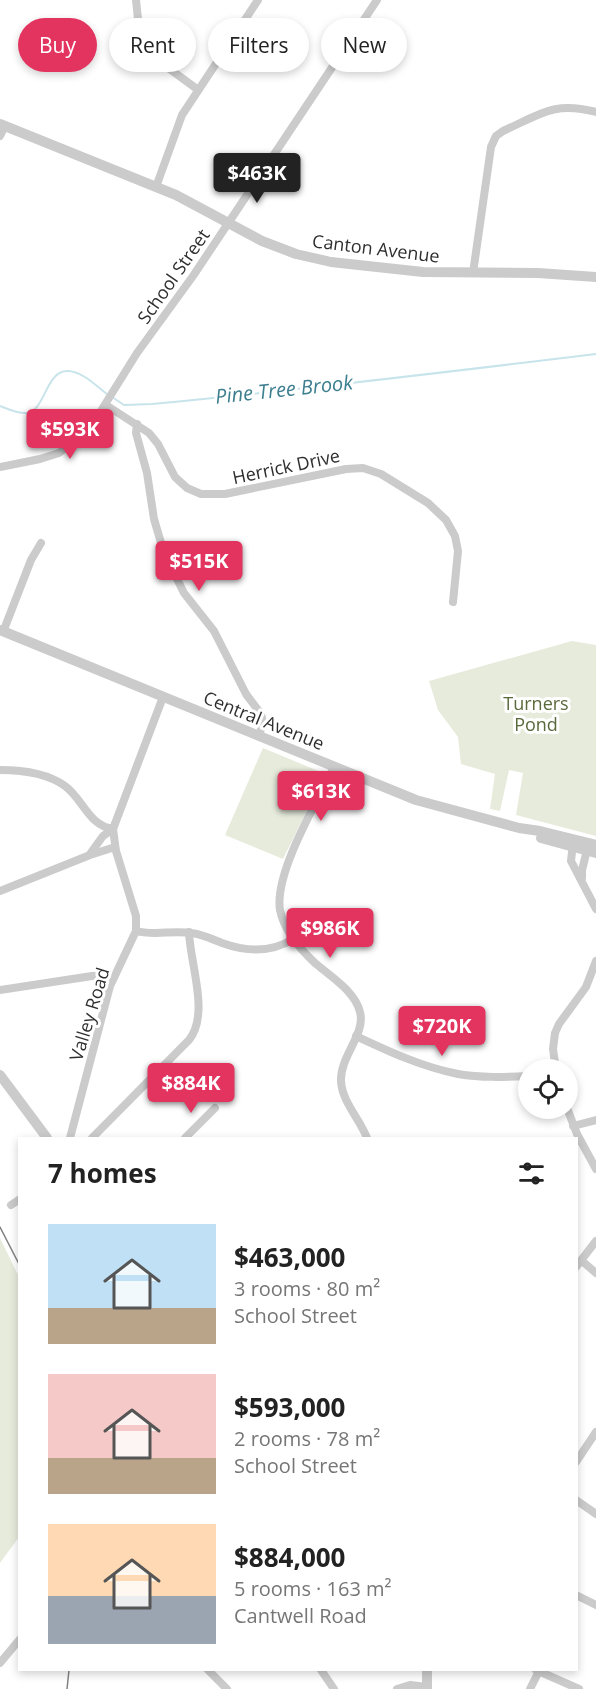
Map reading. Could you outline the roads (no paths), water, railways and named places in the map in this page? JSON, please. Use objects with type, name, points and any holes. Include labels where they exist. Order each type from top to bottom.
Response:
[{"type":"street","points":[[136,0],[140,38],[145,51],[197,89]]},
{"type":"street","points":[[156,187],[182,115],[197,89],[258,0]]},
{"type":"street","name":"School Street","points":[[0,466],[59,453],[74,441],[106,403],[144,343],[193,276],[377,0]]},
{"type":"street","points":[[473,273],[491,147],[496,136],[557,108],[573,107],[596,112]]},
{"type":"street","name":"Canton Avenue","points":[[2,128],[186,199],[269,245],[313,259],[423,272],[538,273],[596,277]]},
{"type":"street","name":"Herrick Drive","points":[[106,403],[137,424],[155,440],[169,468],[178,480],[201,494],[225,494],[346,469],[363,468],[381,474],[433,507],[450,525],[456,540],[458,558],[453,602]]},
{"type":"street","points":[[137,424],[136,433],[147,473],[154,519],[164,553],[184,593],[218,638],[246,694],[261,714],[263,722],[259,736]]},
{"type":"street","points":[[2,631],[31,560],[41,543]]},
{"type":"street","name":"Central Avenue","points":[[2,631],[425,803],[519,828],[540,831],[592,848]]},
{"type":"street","points":[[163,697],[113,829],[115,848],[135,911],[136,931],[150,934],[189,932],[235,947],[254,950],[278,948],[293,939]]},
{"type":"street","points":[[334,767],[294,849],[282,886],[280,911],[293,939],[356,1002],[361,1018],[356,1036],[344,1060],[341,1084],[366,1137]]},
{"type":"street","points":[[0,770],[34,774],[62,783],[99,825],[113,829]]},
{"type":"street","points":[[90,855],[103,836],[113,829]]},
{"type":"street","points":[[573,843],[570,861],[596,909]]},
{"type":"street","points":[[0,891],[90,855],[115,848]]},
{"type":"street","points":[[582,880],[582,870],[592,848]]},
{"type":"street","name":"Valley Road","points":[[70,1137],[112,981],[136,931]]},
{"type":"street","points":[[93,1137],[195,1032],[199,1009],[189,932]]},
{"type":"street","points":[[554,1059],[555,1033],[586,987],[596,960]]},
{"type":"street","points":[[0,990],[92,976],[112,981]]},
{"type":"street","points":[[356,1036],[396,1054],[448,1072],[484,1077],[518,1076]]},
{"type":"street","points":[[0,1075],[47,1137]]},
{"type":"street","points":[[186,1137],[215,1108]]},
{"type":"street","points":[[571,1119],[596,1169]]},
{"type":"street","points":[[573,1126],[596,1120]]},
{"type":"street","points":[[11,1205],[18,1200]]},
{"type":"street","points":[[596,1241],[579,1264],[596,1273]]},
{"type":"street","points":[[578,1459],[596,1432]]},
{"type":"street","points":[[578,1501],[596,1514]]},
{"type":"street","points":[[578,1596],[596,1605]]},
{"type":"street","points":[[0,1663],[18,1641]]},
{"type":"street","points":[[209,1671],[226,1689]]},
{"type":"street","points":[[322,1671],[334,1689]]},
{"type":"street","points":[[397,1689],[410,1685],[427,1688],[427,1671]]},
{"type":"street","points":[[530,1689],[537,1671]]},
{"type":"street","points":[[539,1671],[579,1689]]},
{"type":"waterway","name":"Pine Tree Brook","points":[[112,397],[124,405],[152,404],[596,354]]},
{"type":"waterway","name":"Pine Tree Brook","points":[[0,406],[27,413],[40,402],[49,384],[62,372],[72,371],[85,377],[107,394]]},
{"type":"tram line","points":[[0,1227],[18,1262]]},
{"type":"tram line","points":[[67,1689],[69,1671]]},
{"type":"park label","name":"Turners Pond","points":[[536,713]]}]
